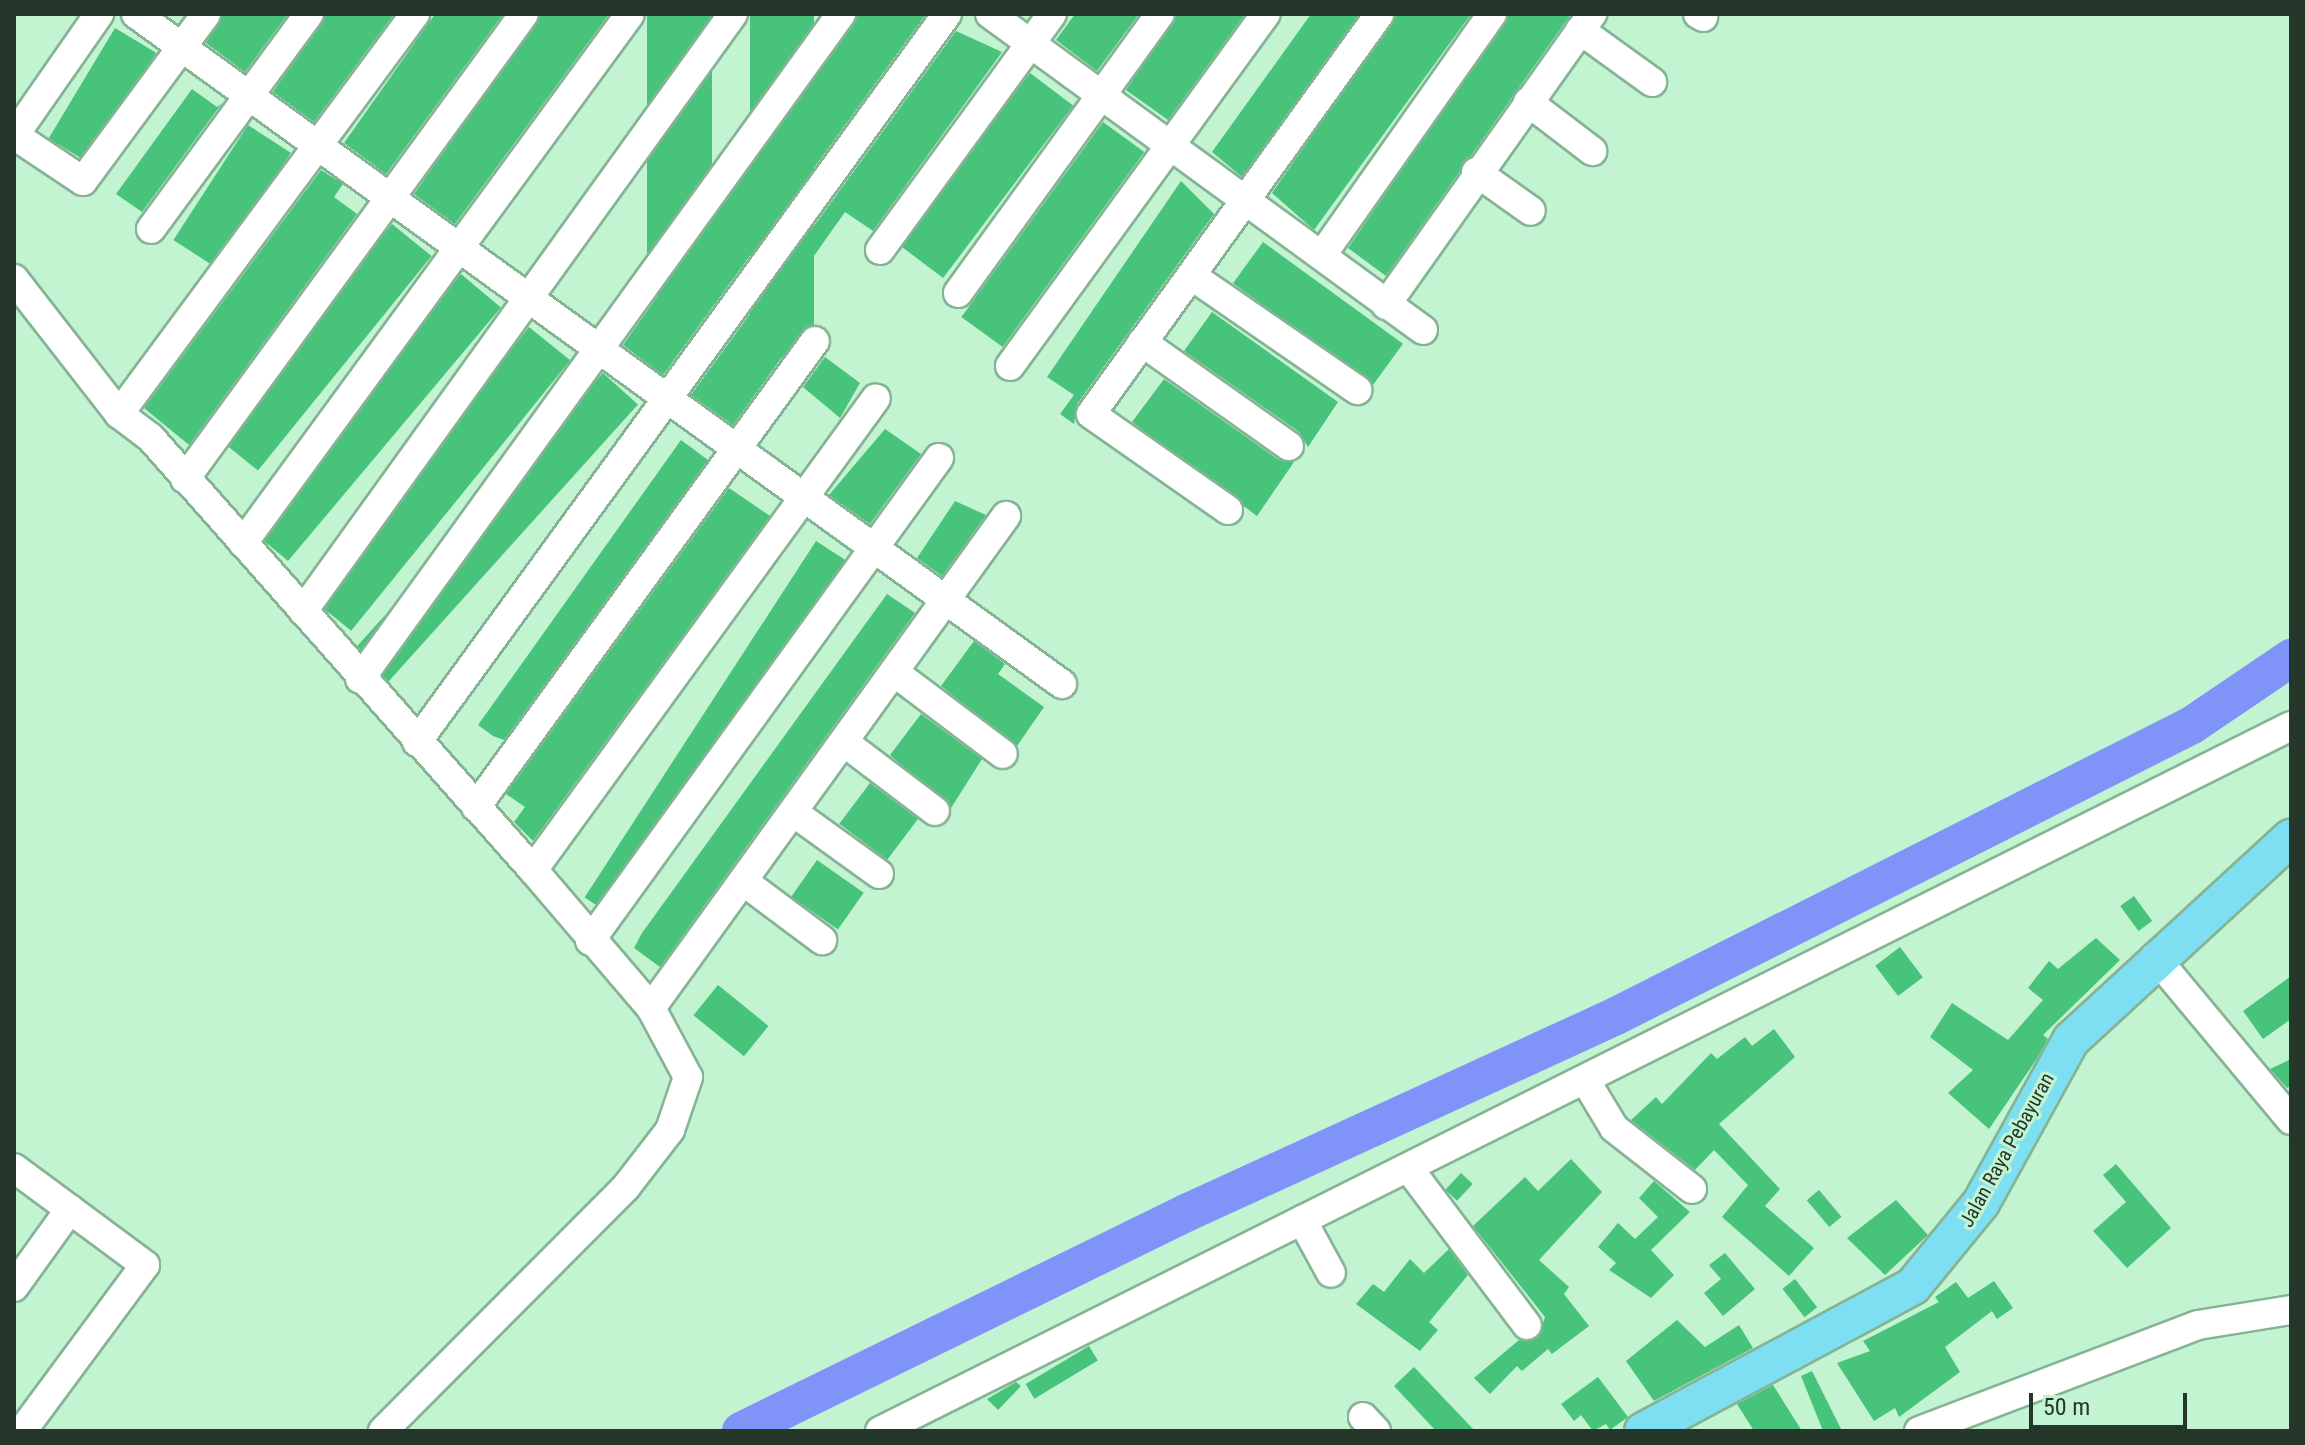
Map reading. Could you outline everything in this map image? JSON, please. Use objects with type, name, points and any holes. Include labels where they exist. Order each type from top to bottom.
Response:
[{"type":"main road","name":"Jalan Raya Pebayuran","points":[[1643,1431],[1913,1286],[1981,1203],[2071,1040],[2155,957],[2291,838]]},
{"type":"street","points":[[99,14],[14,136],[83,181],[206,14]]},
{"type":"street","points":[[136,14],[1062,684]]},
{"type":"street","points":[[151,229],[309,14]]},
{"type":"street","points":[[119,414],[415,14]]},
{"type":"street","points":[[185,479],[524,14]]},
{"type":"street","points":[[243,543],[630,14]]},
{"type":"street","points":[[303,611],[733,14]]},
{"type":"street","points":[[360,679],[841,14]]},
{"type":"street","points":[[417,742],[947,14]]},
{"type":"street","points":[[990,14],[1423,330]]},
{"type":"street","points":[[880,250],[1052,14]]},
{"type":"street","points":[[958,293],[1160,14]]},
{"type":"street","points":[[1010,366],[1266,14]]},
{"type":"street","points":[[1228,510],[1091,414],[1380,14]]},
{"type":"street","points":[[1322,255],[1492,14]]},
{"type":"street","points":[[1386,305],[1476,172],[1586,22],[1652,82]]},
{"type":"street","points":[[1528,102],[1592,151]]},
{"type":"street","points":[[1476,172],[1531,211]]},
{"type":"street","points":[[1192,276],[1357,390]]},
{"type":"street","points":[[14,279],[119,414],[185,479],[243,543],[651,1008],[688,1077],[670,1130],[626,1187],[383,1431]]},
{"type":"street","points":[[476,807],[815,341]]},
{"type":"street","points":[[1142,342],[1289,446]]},
{"type":"street","points":[[533,870],[876,398]]},
{"type":"street","points":[[590,941],[939,458]]},
{"type":"street","points":[[651,1008],[1006,516]]},
{"type":"street","points":[[894,672],[1003,754]]},
{"type":"street","points":[[880,1431],[1302,1220],[1587,1083],[2291,726]]},
{"type":"street","points":[[844,742],[935,811]]},
{"type":"street","points":[[793,812],[879,874]]},
{"type":"street","points":[[743,881],[822,940]]},
{"type":"street","points":[[2155,957],[2291,1120]]},
{"type":"street","points":[[1587,1083],[1614,1128],[1692,1189]]},
{"type":"street","points":[[14,1168],[145,1265],[22,1431]]},
{"type":"street","points":[[1410,1170],[1527,1325]]},
{"type":"street","points":[[14,1287],[70,1209]]},
{"type":"street","points":[[1302,1220],[1331,1273]]},
{"type":"street","points":[[1919,1431],[2198,1325],[2291,1310]]},
{"type":"building","points":[[223,14],[288,14],[245,72],[206,43]]},
{"type":"building","points":[[326,14],[394,14],[314,122],[273,92]]},
{"type":"building","points":[[435,14],[503,14],[386,174],[344,143]]},
{"type":"building","points":[[541,14],[609,14],[455,224],[414,194]]},
{"type":"building","points":[[647,14],[712,14],[712,296],[647,296]]},
{"type":"building","points":[[750,14],[814,14],[814,357],[750,357]]},
{"type":"building","points":[[858,14],[926,14],[663,375],[623,345]]},
{"type":"building","points":[[1075,14],[1139,14],[1097,71],[1056,40]]},
{"type":"building","points":[[1177,14],[1245,14],[1168,120],[1126,90]]},
{"type":"building","points":[[1311,14],[1359,14],[1242,177],[1212,152]]},
{"type":"building","points":[[1397,14],[1471,14],[1314,230],[1272,193]]},
{"type":"building","points":[[1509,14],[1571,14],[1386,276],[1348,248]]},
{"type":"building","points":[[115,28],[156,53],[90,163],[49,139]]},
{"type":"building","points":[[956,31],[1002,52],[873,231],[845,212],[768,321],[795,339],[733,425],[691,395]]},
{"type":"building","points":[[1030,73],[1073,105],[943,278],[900,246]]},
{"type":"building","points":[[192,89],[217,107],[222,103],[142,212],[116,194]]},
{"type":"building","points":[[1103,122],[1144,152],[1003,347],[961,317]]},
{"type":"building","points":[[248,125],[291,153],[216,268],[173,240]]},
{"type":"building","points":[[321,170],[343,184],[334,197],[357,214],[189,445],[144,408]]},
{"type":"building","points":[[1181,181],[1214,214],[1077,404],[1074,424],[1060,414],[1074,395],[1047,377]]},
{"type":"building","points":[[392,224],[432,256],[258,471],[218,438]]},
{"type":"building","points":[[1263,242],[1403,344],[1373,385],[1233,283]]},
{"type":"building","points":[[461,274],[501,307],[288,561],[248,528]]},
{"type":"building","points":[[1212,312],[1338,402],[1308,447],[1299,432],[1184,351]]},
{"type":"building","points":[[529,327],[570,360],[351,631],[310,597]]},
{"type":"building","points":[[825,357],[860,383],[840,418],[803,387]]},
{"type":"building","points":[[603,373],[638,404],[388,682],[353,650]]},
{"type":"building","points":[[1164,379],[1279,460],[1294,462],[1257,516],[1132,422]]},
{"type":"building","points":[[885,429],[921,454],[870,524],[829,495]]},
{"type":"building","points":[[681,440],[708,460],[504,740],[493,736],[478,725]]},
{"type":"building","points":[[729,488],[770,516],[533,841],[514,822],[525,807],[506,794]]},
{"type":"building","points":[[955,501],[986,515],[942,576],[917,558]]},
{"type":"building","points":[[816,541],[845,560],[614,916],[585,897]]},
{"type":"building","points":[[887,594],[915,613],[660,967],[634,948],[642,933]]},
{"type":"building","points":[[974,641],[1005,664],[998,674],[1044,707],[1017,746],[941,686]]},
{"type":"building","points":[[921,714],[982,759],[951,808],[890,755]]},
{"type":"building","points":[[870,783],[918,819],[887,860],[839,824]]},
{"type":"building","points":[[817,860],[864,893],[838,930],[791,897]]},
{"type":"building","points":[[2134,896],[2152,921],[2138,931],[2120,906]]},
{"type":"building","points":[[2096,938],[2120,960],[2043,1035],[2048,1039],[2036,1060],[1989,1129],[1948,1093],[1973,1070],[1930,1037],[1952,1003],[2008,1040],[2043,1000],[2028,988],[2049,961],[2058,969]]},
{"type":"building","points":[[1900,947],[1923,977],[1898,996],[1875,966]]},
{"type":"building","points":[[2291,976],[2291,1019],[2263,1039],[2243,1011]]},
{"type":"building","points":[[718,985],[769,1026],[744,1056],[693,1015]]},
{"type":"building","points":[[1774,1029],[1795,1057],[1719,1124],[1780,1189],[1765,1206],[1814,1248],[1789,1276],[1722,1217],[1748,1185],[1714,1150],[1695,1170],[1631,1120],[1656,1097],[1662,1104],[1711,1053],[1717,1059],[1745,1037],[1752,1046]]},
{"type":"building","points":[[2291,1059],[2291,1086],[2287,1088],[2270,1069]]},
{"type":"building","points":[[1571,1159],[1602,1192],[1539,1260],[1569,1287],[1564,1294],[1589,1326],[1552,1354],[1548,1349],[1522,1371],[1517,1366],[1490,1394],[1474,1378],[1519,1340],[1538,1338],[1545,1317],[1473,1226],[1525,1177],[1538,1191]]},
{"type":"building","points":[[2116,1164],[2171,1228],[2127,1268],[2093,1231],[2126,1202],[2103,1175]]},
{"type":"building","points":[[1461,1173],[1473,1184],[1457,1201],[1445,1190]]},
{"type":"building","points":[[1654,1181],[1690,1212],[1651,1250],[1674,1275],[1651,1298],[1609,1270],[1616,1263],[1598,1247],[1618,1223],[1635,1239],[1658,1217],[1639,1198]]},
{"type":"building","points":[[1819,1190],[1841,1217],[1829,1227],[1807,1200]]},
{"type":"building","points":[[1896,1200],[1928,1235],[1885,1275],[1847,1238]]},
{"type":"building","points":[[1449,1249],[1468,1275],[1429,1322],[1438,1330],[1420,1351],[1356,1304],[1373,1284],[1384,1292],[1410,1259],[1424,1273]]},
{"type":"building","points":[[1725,1253],[1755,1289],[1723,1316],[1704,1293],[1721,1279],[1709,1265]]},
{"type":"building","points":[[1795,1279],[1817,1307],[1805,1317],[1782,1289]]},
{"type":"building","points":[[1994,1281],[2013,1308],[1997,1319],[1992,1311],[1945,1347],[1960,1372],[1899,1417],[1895,1408],[1874,1421],[1837,1363],[1870,1351],[1863,1341],[1939,1302],[1935,1297],[1956,1282],[1968,1298]]},
{"type":"building","points":[[1677,1320],[1705,1347],[1739,1325],[1753,1348],[1654,1401],[1626,1361]]},
{"type":"building","points":[[1089,1346],[1098,1361],[1034,1399],[1026,1384]]},
{"type":"building","points":[[1414,1367],[1475,1431],[1436,1431],[1394,1386]]},
{"type":"building","points":[[1812,1371],[1842,1431],[1823,1431],[1801,1376]]},
{"type":"building","points":[[1598,1377],[1628,1417],[1610,1430],[1606,1424],[1593,1431],[1581,1415],[1574,1421],[1561,1404]]},
{"type":"building","points":[[1016,1382],[1021,1386],[998,1410],[987,1399]]},
{"type":"building","points":[[1773,1385],[1802,1431],[1754,1431],[1737,1404]]},
{"type":"waterway","points":[[741,1431],[1186,1213],[1616,1016],[2192,725],[2291,658]]}]
